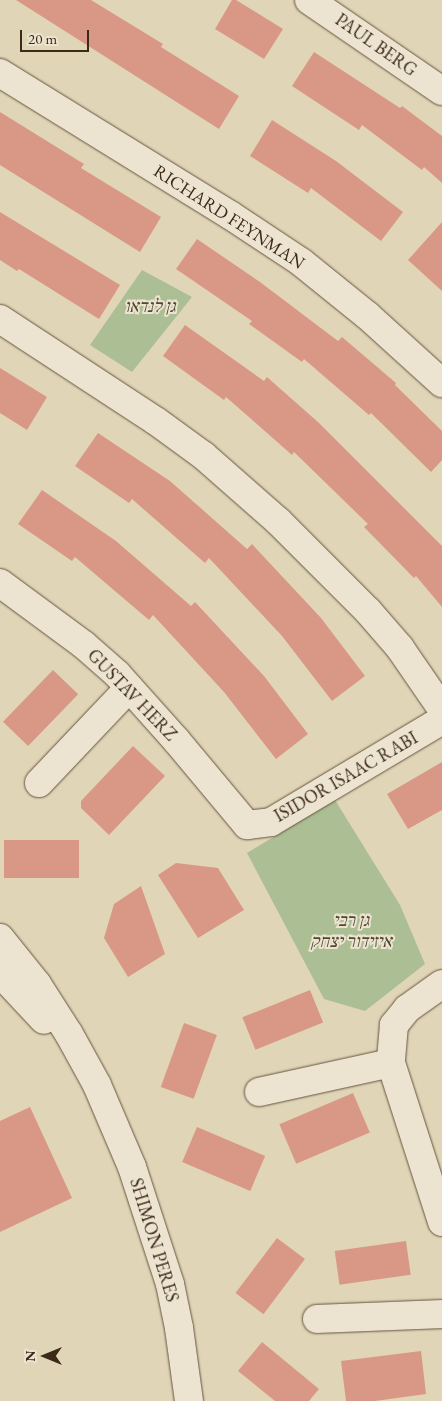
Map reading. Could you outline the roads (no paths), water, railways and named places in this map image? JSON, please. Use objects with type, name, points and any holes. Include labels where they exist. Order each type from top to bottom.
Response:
[{"type":"street","name":"PAUL BERG","points":[[310,0],[442,91]]},
{"type":"street","name":"RICHARD FEYNMAN","points":[[0,73],[230,215],[301,262],[368,316],[442,383]]},
{"type":"street","points":[[0,319],[156,420],[204,456],[278,521],[368,611],[400,648],[442,708]]},
{"type":"street","name":"GUSTAV HERZ","points":[[2,589],[84,645],[129,688],[176,740],[247,825]]},
{"type":"street","points":[[39,783],[129,688]]},
{"type":"street","name":"ISIDOR ISAAC RABI","points":[[247,825],[271,822],[442,720]]},
{"type":"street","name":"SHIMON PERES","points":[[0,938],[37,984],[69,1034],[97,1085],[132,1167],[170,1284],[179,1328],[189,1401]]},
{"type":"street","name":"SHIMON PERES","points":[[0,973],[38,1013],[97,1085]]},
{"type":"street","points":[[442,984],[406,1009],[394,1025],[391,1063],[442,1222]]},
{"type":"street","points":[[258,1092],[391,1063]]},
{"type":"street","points":[[317,1320],[442,1314]]},
{"type":"park label","name":"גן לנדאו","points":[[150,306]]},
{"type":"park label","name":"גן רבי איזידור יצחק","points":[[351,931]]}]
